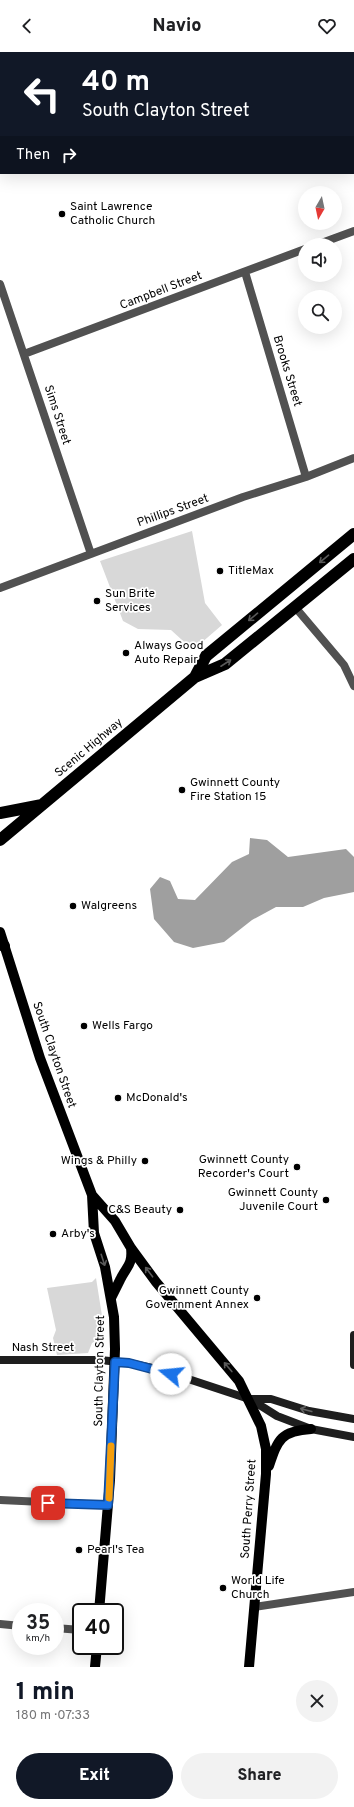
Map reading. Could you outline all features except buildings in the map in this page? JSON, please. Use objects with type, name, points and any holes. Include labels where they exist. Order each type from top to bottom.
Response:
[{"type":"highway","name":"Scenic Highway","points":[[195,677],[206,656],[354,534]]},
{"type":"highway","name":"Scenic Highway","points":[[0,840],[195,677],[225,664],[354,559]]},
{"type":"highway","points":[[283,593],[295,607]]},
{"type":"highway","points":[[0,813],[43,805]]},
{"type":"main road","name":"South Clayton Street","points":[[0,932],[2,944],[40,1058],[92,1194],[94,1233],[105,1267],[112,1298],[115,1333],[115,1362],[108,1505],[100,1603]]},
{"type":"main road","name":"South Perry Street","points":[[92,1194],[115,1221],[131,1248],[156,1282],[239,1381],[261,1426],[266,1449],[266,1474],[248,1667]]},
{"type":"main road","points":[[112,1298],[120,1279],[131,1262],[131,1248]]},
{"type":"main road","points":[[266,1474],[274,1449],[284,1435],[298,1430],[311,1429]]},
{"type":"main road","points":[[95,1667],[96,1655]]},
{"type":"street","points":[[335,238],[354,231]]},
{"type":"street","name":"Campbell Street","points":[[24,354],[298,252]]},
{"type":"street","name":"Brooks Street","points":[[245,272],[306,477]]},
{"type":"street","name":"Sims Street","points":[[0,284],[91,554]]},
{"type":"street","name":"Phillips Street","points":[[0,588],[243,498],[306,477],[354,458]]},
{"type":"street","points":[[295,607],[344,665],[354,686]]},
{"type":"street","points":[[354,1335],[354,1365]]},
{"type":"street","name":"Nash Street","points":[[0,1360],[129,1363],[160,1370],[249,1399],[277,1416],[311,1429],[354,1436]]},
{"type":"street","name":"Nash Street","points":[[249,1399],[271,1399],[309,1411],[354,1419]]},
{"type":"street","points":[[0,1500],[108,1505]]},
{"type":"street","points":[[254,1607],[354,1592]]},
{"type":"street","points":[[0,1624],[12,1625]]},
{"type":"shaded area","points":[[192,531],[205,603],[222,625],[193,650],[171,630],[138,629],[123,621],[100,561]]},
{"type":"shaded area","points":[[250,838],[267,840],[288,857],[346,849],[354,857],[354,892],[324,898],[303,907],[276,907],[252,920],[224,942],[193,948],[174,942],[154,919],[150,889],[160,877],[170,881],[178,899],[195,900],[232,862],[249,854]]},
{"type":"shaded area","points":[[96,1278],[103,1322],[103,1337],[92,1343],[88,1353],[57,1355],[53,1338],[56,1330],[47,1288],[92,1282]]},
{"type":"slow traffic","points":[[109,1498],[111,1446]]},
{"type":"place","name":"Saint Lawrence Catholic Church","points":[[62,214]]},
{"type":"place","name":"TitleMax","points":[[220,571]]},
{"type":"place","name":"Sun Brite Services","points":[[97,601]]},
{"type":"place","name":"Always Good Auto Repair","points":[[126,653]]},
{"type":"place","name":"Gwinnett County Fire Station 15","points":[[182,790]]},
{"type":"place","name":"Walgreens","points":[[73,906]]},
{"type":"place","name":"Wells Fargo","points":[[84,1026]]},
{"type":"place","name":"McDonald's","points":[[118,1098]]},
{"type":"place","name":"Wings & Philly","points":[[145,1161]]},
{"type":"place","name":"Gwinnett County Recorder's Court","points":[[297,1167]]},
{"type":"place","name":"Gwinnett County Juvenile Court","points":[[326,1200]]},
{"type":"place","name":"C&S Beauty","points":[[180,1210]]},
{"type":"place","name":"Arby's","points":[[53,1234]]},
{"type":"place","name":"Gwinnett County Government Annex","points":[[257,1298]]},
{"type":"place","name":"Pearl's Tea","points":[[79,1550]]},
{"type":"place","name":"World Life Church","points":[[223,1588]]},
{"type":"route","points":[[48,1503],[108,1505],[115,1362],[129,1363],[171,1374]]}]
